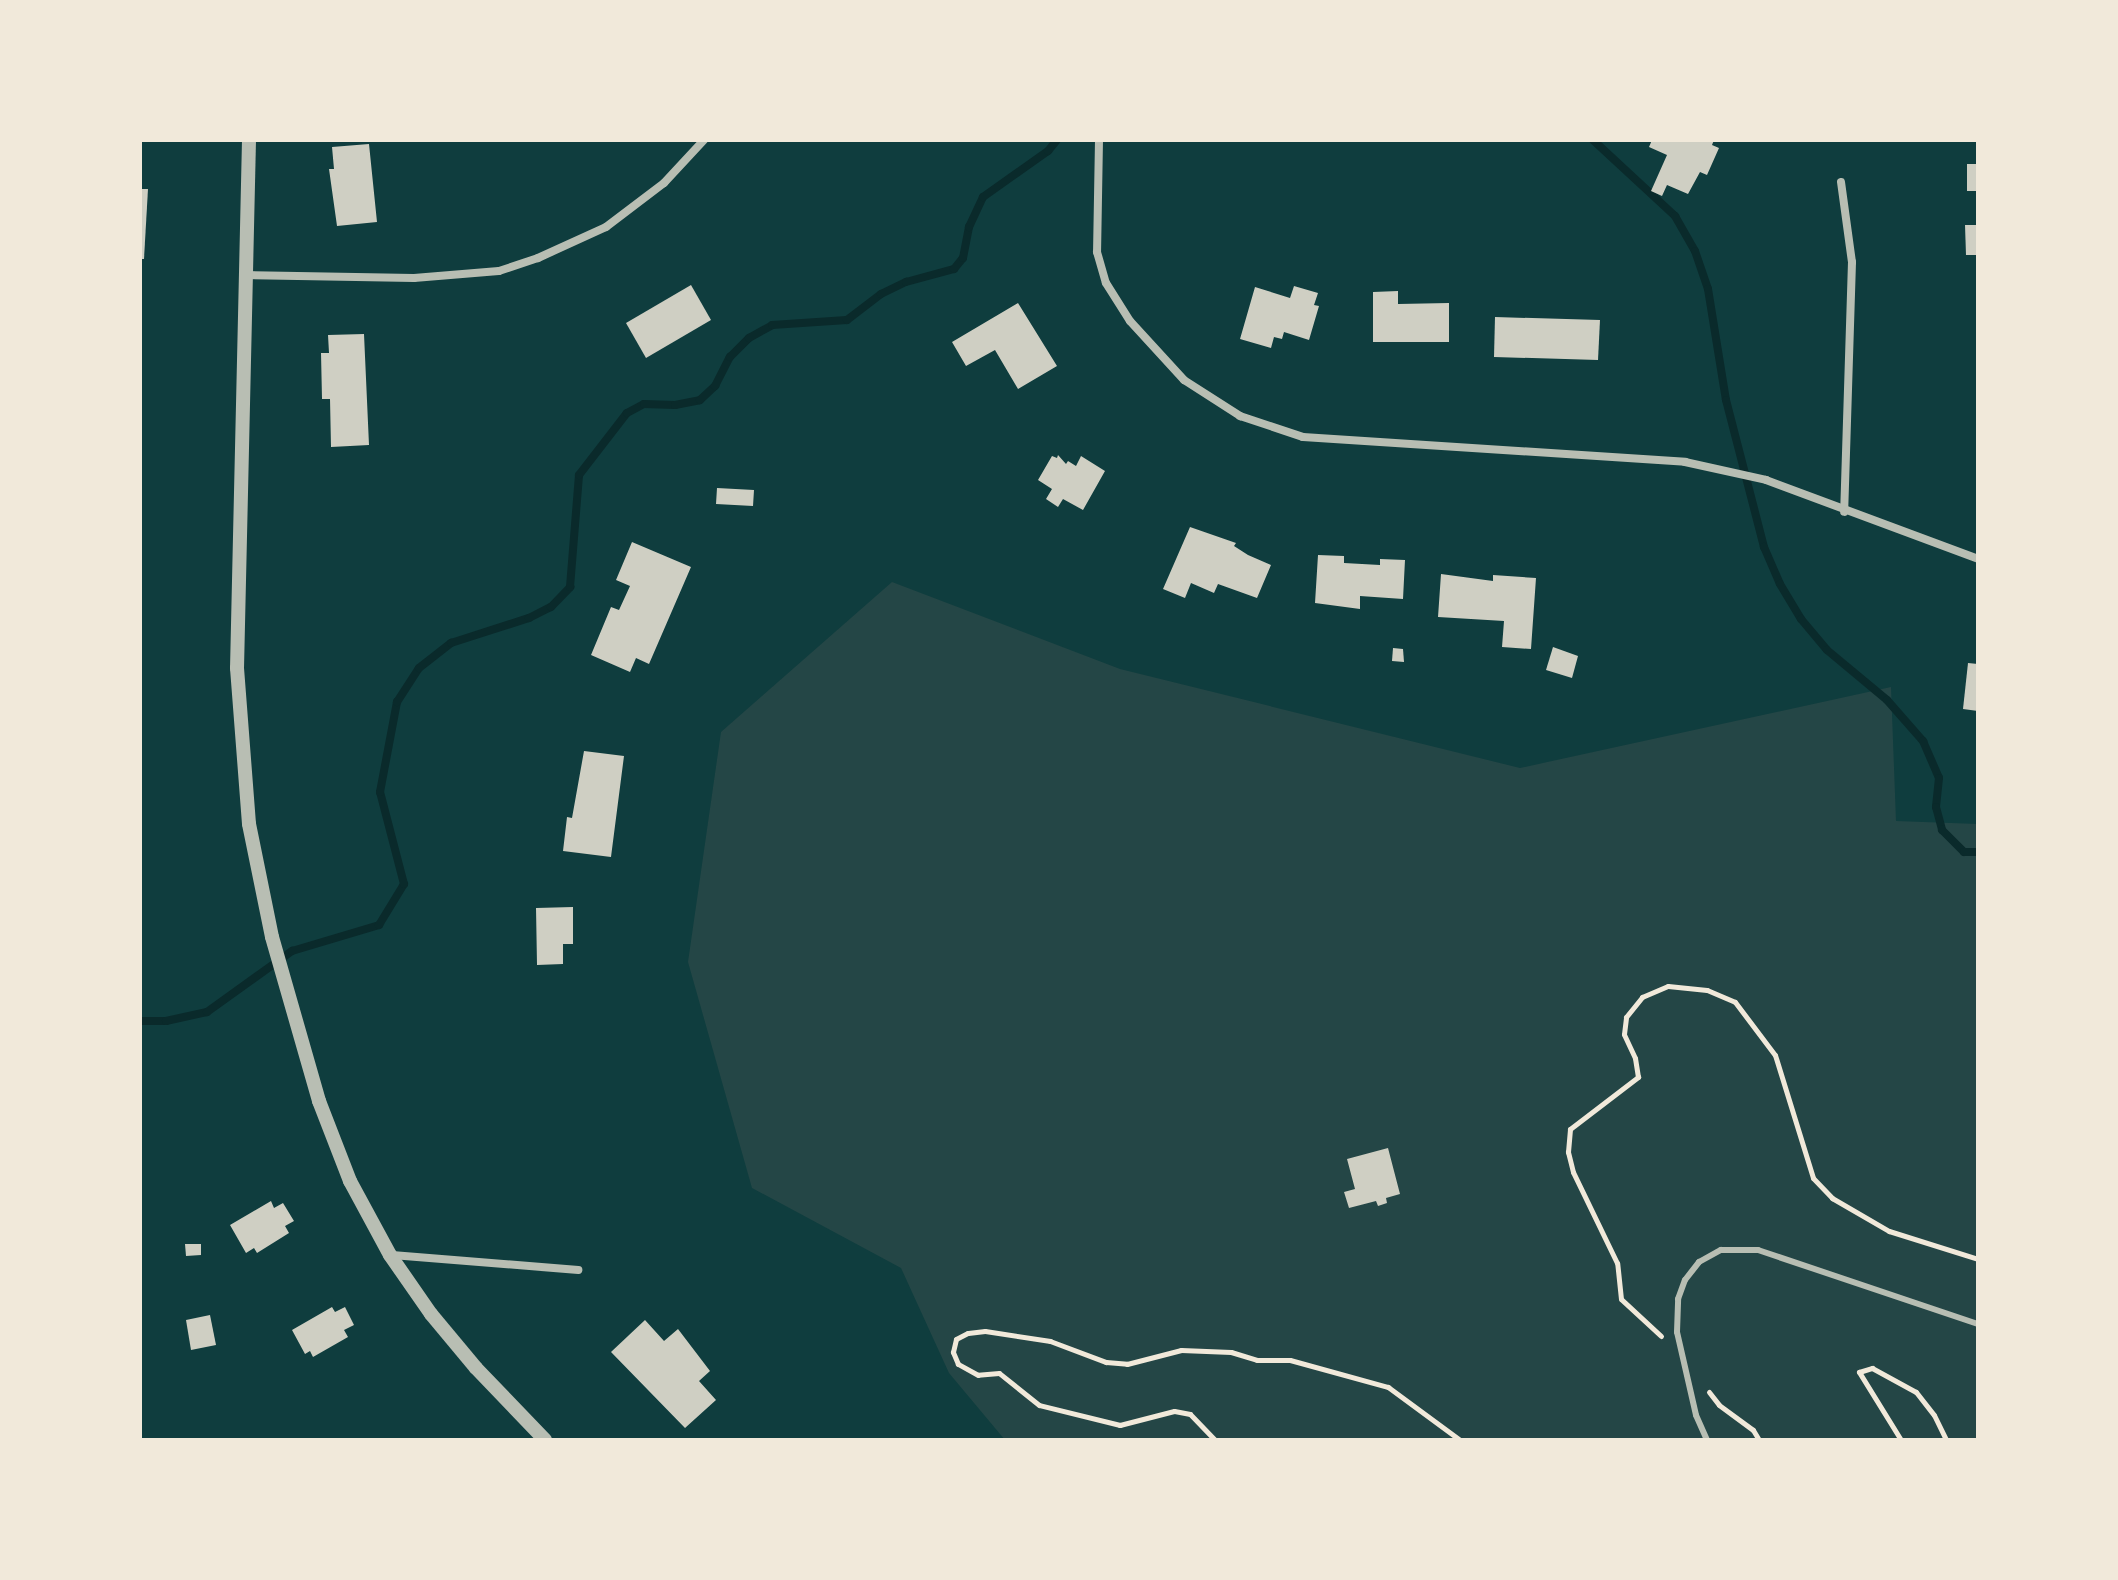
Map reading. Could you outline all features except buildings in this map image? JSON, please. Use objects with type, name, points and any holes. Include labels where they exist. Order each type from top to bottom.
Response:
[{"type":"street","points":[[249,140],[237,668],[249,824],[272,937],[319,1101],[350,1181],[390,1255],[431,1314],[476,1368],[545,1440]]},
{"type":"street","points":[[246,275],[414,278],[499,271],[538,258],[606,227],[664,183],[704,140]]},
{"type":"street","points":[[1099,140],[1097,252],[1106,283],[1130,321],[1184,380],[1240,416],[1303,437],[1685,462],[1766,480],[1844,512],[1978,559]]},
{"type":"street","points":[[1841,182],[1852,262],[1844,512]]},
{"type":"street","points":[[390,1255],[578,1270]]},
{"type":"lane","points":[[1707,1440],[1696,1415],[1677,1332],[1678,1299],[1685,1280],[1699,1262],[1721,1250],[1758,1250],[1978,1324]]},
{"type":"path","points":[[1759,1440],[1753,1430],[1719,1405],[1652,1326],[1621,1299],[1617,1263],[1573,1172],[1568,1152],[1570,1129],[1638,1077],[1635,1058],[1624,1034],[1626,1017],[1642,997],[1668,986],[1707,990],[1735,1002],[1775,1055],[1813,1178],[1832,1198],[1889,1231],[1978,1259]]},
{"type":"path","points":[[1215,1440],[1190,1414],[1174,1411],[1120,1425],[1039,1405],[999,1373],[978,1375],[958,1364],[953,1352],[956,1339],[968,1333],[985,1331],[1050,1341],[1106,1362],[1127,1364],[1181,1350],[1290,1360],[1388,1387],[1460,1440]]},
{"type":"path","points":[[1901,1440],[1859,1372],[1872,1368],[1916,1392],[1934,1415],[1946,1440]]},
{"type":"shaded area","points":[[892,582],[1120,669],[1520,768],[1891,687],[1896,821],[1978,824],[1978,1440],[1005,1440],[949,1373],[901,1268],[752,1188],[688,962],[721,732]]},
{"type":"waterway","points":[[140,1021],[166,1021],[207,1012],[292,951],[379,925],[404,884],[380,792],[397,702],[419,668],[451,643],[529,618],[551,607],[570,587],[579,475],[627,413],[644,404],[675,405],[700,400],[715,386],[730,357],[749,338],[772,325],[847,320],[881,294],[906,282],[954,269],[963,258],[969,227],[983,197],[1048,151],[1057,140]]},
{"type":"waterway","points":[[1593,140],[1675,216],[1695,251],[1708,289],[1726,400],[1764,547],[1780,584],[1801,619],[1827,650],[1887,700],[1923,741],[1939,778],[1936,807],[1942,830],[1964,852],[1978,852]]}]
